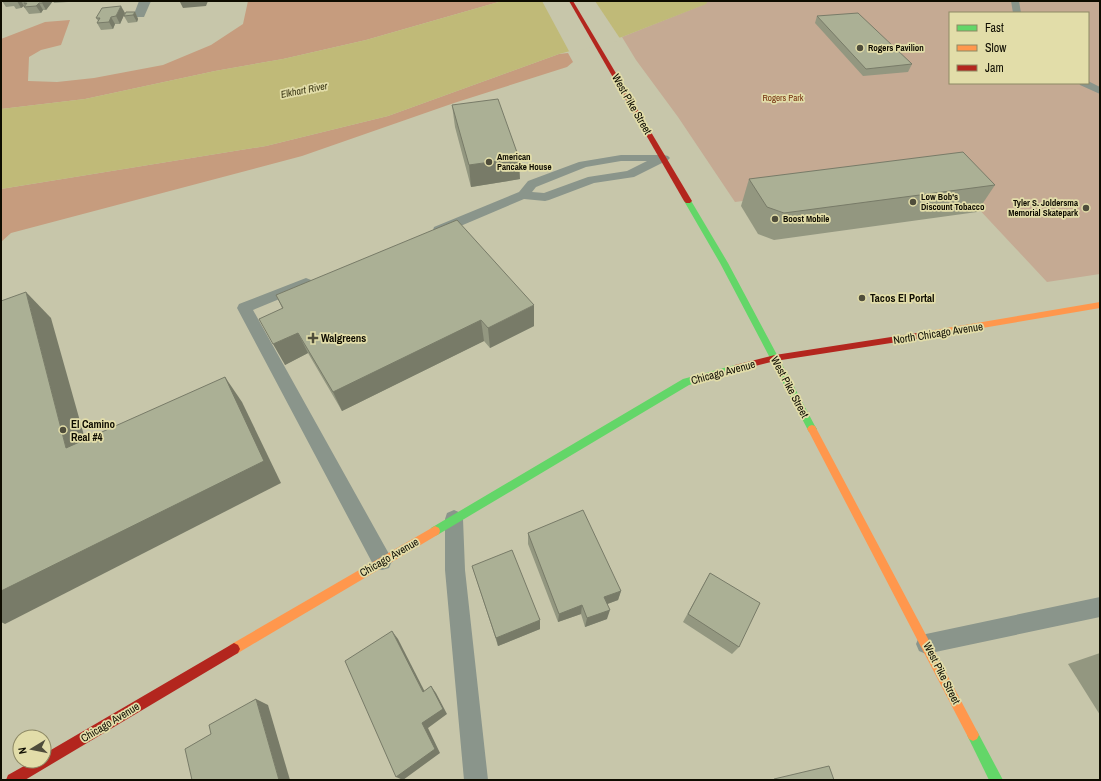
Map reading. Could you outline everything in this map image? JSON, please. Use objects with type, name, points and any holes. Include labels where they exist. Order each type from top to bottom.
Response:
[{"type":"main road","name":"West Pike Street","points":[[571,1],[720,256],[926,644],[996,780]]},
{"type":"main road","name":"North Chicago Avenue","points":[[775,358],[972,328],[1100,305]]},
{"type":"main road","name":"Chicago Avenue","points":[[13,780],[686,382],[775,358]]},
{"type":"street","points":[[140,14],[145,1]]},
{"type":"lane","points":[[1015,1],[1017,12]]},
{"type":"lane","points":[[1086,84],[1100,91]]},
{"type":"lane","points":[[523,195],[532,184],[583,164],[621,158],[664,158]]},
{"type":"lane","points":[[429,234],[523,195],[545,197],[592,180],[630,174],[664,158]]},
{"type":"lane","points":[[316,279],[244,308],[382,561]]},
{"type":"lane","points":[[454,519],[455,570],[476,780]]},
{"type":"lane","points":[[926,644],[1100,607]]},
{"type":"green space","name":"Rogers Park","points":[[708,1],[1100,1],[1100,274],[1047,282],[947,175],[735,202],[678,117],[636,60],[622,37],[705,4]]},
{"type":"shaded area","points":[[248,1],[502,1],[366,40],[283,59],[215,71],[85,99],[1,109],[1,39],[45,22],[70,20],[61,45],[41,50],[29,57],[28,81],[57,82],[94,78],[163,65],[211,45],[243,24]]},
{"type":"shaded area","points":[[568,53],[573,62],[567,67],[454,103],[302,156],[11,233],[1,242],[1,189],[266,146],[388,116],[559,54]]},
{"type":"water","name":"Elkhart River","points":[[502,1],[708,1],[706,4],[622,37],[559,54],[388,116],[266,146],[1,189],[1,109],[85,99],[215,71],[283,59],[366,40]]},
{"type":"pier","points":[[542,1],[595,1],[621,40],[570,53]]},
{"type":"building","points":[[26,1],[43,1],[36,6],[24,7],[27,3],[24,4]]},
{"type":"building","points":[[121,6],[116,16],[111,17],[109,22],[97,23],[100,18],[96,18],[102,8]]},
{"type":"building","points":[[126,12],[135,12],[133,15],[124,16]]},
{"type":"building","name":"Rogers Pavilion","points":[[858,13],[912,64],[866,69],[817,16]]},
{"type":"building","points":[[498,99],[519,158],[469,165],[452,105]]},
{"type":"building","points":[[963,152],[995,185],[784,213],[767,207],[749,179]]},
{"type":"building","name":"Walgreens","points":[[457,220],[534,305],[488,328],[481,320],[333,392],[298,333],[273,344],[259,319],[283,308],[276,295]]},
{"type":"building","points":[[26,292],[66,448],[225,377],[264,461],[1,591],[1,301]]},
{"type":"building","points":[[583,510],[621,591],[604,597],[610,610],[587,618],[582,605],[559,614],[528,533]]},
{"type":"building","points":[[512,550],[540,620],[496,638],[472,566]]},
{"type":"building","points":[[710,573],[760,603],[739,647],[688,614]]},
{"type":"building","points":[[392,631],[423,692],[431,686],[443,709],[422,723],[435,749],[396,777],[345,661]]},
{"type":"building","points":[[256,699],[279,780],[192,780],[185,749],[211,734],[209,725]]},
{"type":"building","points":[[829,766],[834,780],[774,780],[774,779]]},
{"type":"traffic: fast","points":[[688,201],[724,263],[812,429]]},
{"type":"traffic: fast","points":[[435,531],[686,382],[735,368]]},
{"type":"traffic: fast","points":[[973,735],[996,780]]},
{"type":"traffic: slow","points":[[917,336],[1100,305]]},
{"type":"traffic: slow","points":[[812,429],[973,735]]},
{"type":"traffic: slow","points":[[234,649],[435,531]]},
{"type":"traffic: jam","points":[[571,1],[688,201]]},
{"type":"traffic: jam","points":[[735,368],[775,358],[917,336]]},
{"type":"traffic: jam","points":[[13,780],[234,649]]},
{"type":"place","name":"Rogers Pavilion","points":[[860,48]]},
{"type":"place","name":"American Pancake House","points":[[489,162]]},
{"type":"place","name":"Low Bob's Discount Tobacco","points":[[913,202]]},
{"type":"place","name":"Tyler S. Joldersma Memorial Skatepark","points":[[1086,208]]},
{"type":"place","name":"Boost Mobile","points":[[775,219]]},
{"type":"place","name":"Tacos El Portal","points":[[862,298]]},
{"type":"place","name":"Walgreens","points":[[313,338]]},
{"type":"place","name":"El Camino Real #4","points":[[63,430]]}]
